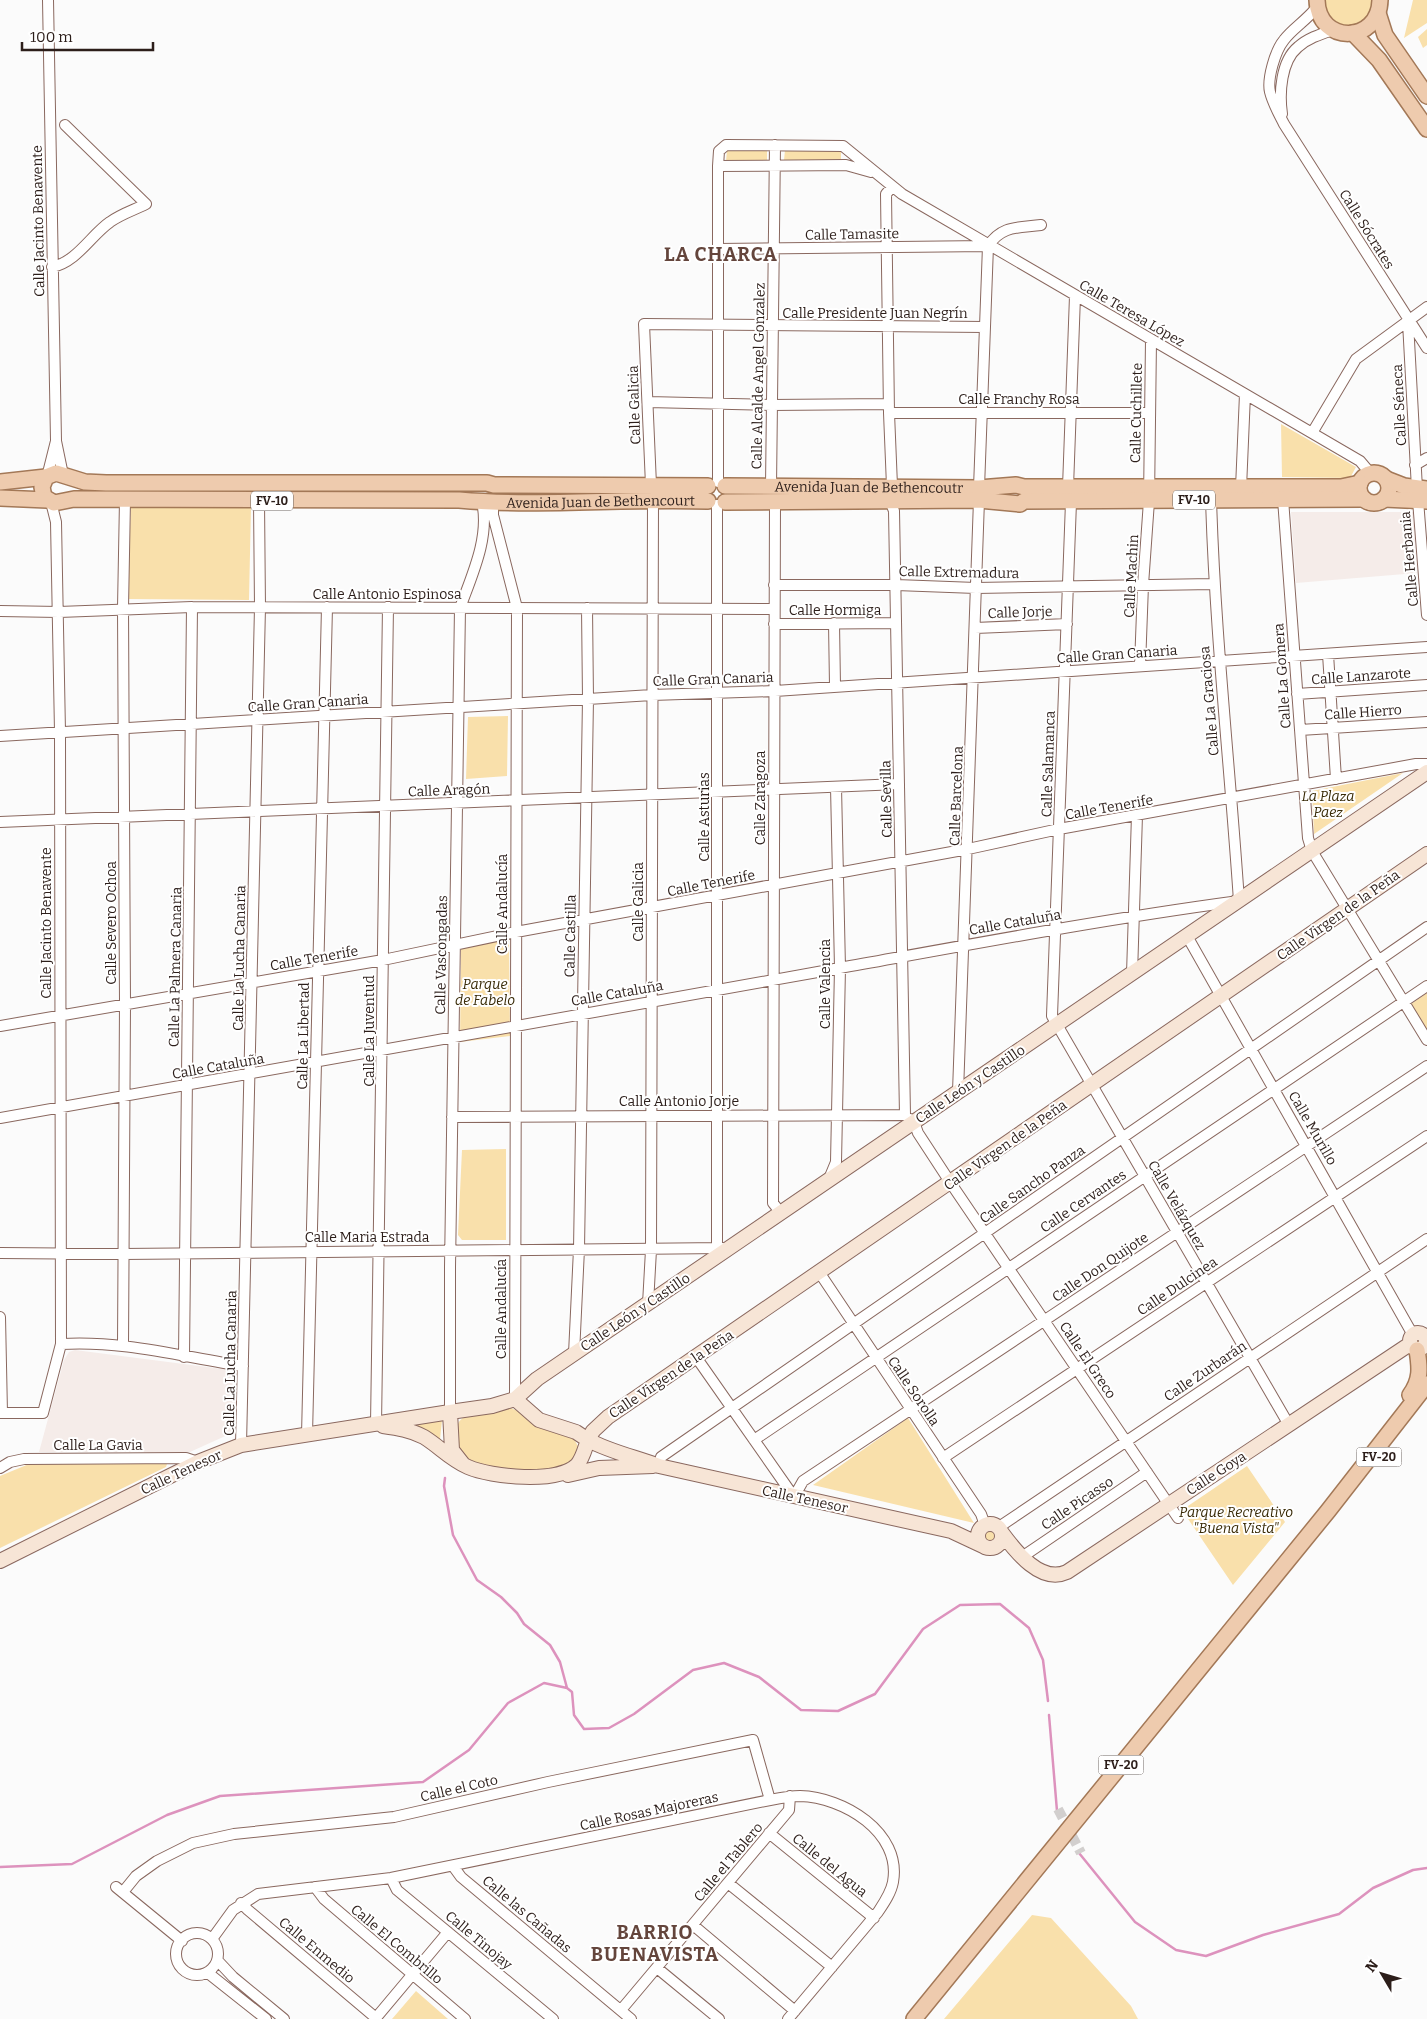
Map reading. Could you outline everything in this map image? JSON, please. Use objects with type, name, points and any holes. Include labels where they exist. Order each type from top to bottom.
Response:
[{"type":"main road","points":[[1317,4],[1320,16],[1333,30],[1352,33],[1371,24],[1380,5]]},
{"type":"main road","points":[[1380,5],[1385,35],[1427,96]]},
{"type":"main road","points":[[1352,33],[1379,60],[1427,129]]},
{"type":"main road","name":"FV-10","points":[[0,482],[47,477],[56,473],[64,475]]},
{"type":"main road","points":[[47,477],[42,490],[53,501],[68,497],[71,491],[70,483],[64,475]]},
{"type":"main road","name":"Avenida Juan de Bethencourt","points":[[64,475],[86,482],[106,483],[488,484],[717,494]]},
{"type":"main road","name":"FV-10","points":[[1018,494],[1072,502],[1149,494],[1241,488],[1341,487],[1365,478],[1382,475],[1386,479],[1422,495]]},
{"type":"main road","points":[[1364,499],[1361,495],[1365,478]]},
{"type":"main road","points":[[1384,499],[1389,490],[1386,479]]},
{"type":"main road","points":[[488,484],[498,490],[498,496],[488,502]]},
{"type":"main road","name":"Avenida Juan de Bethencoutr","points":[[773,494],[886,486],[979,494],[1018,494]]},
{"type":"main road","name":"FV-10","points":[[1018,494],[1068,487],[1211,499],[1364,499],[1374,503],[1384,499],[1422,495]]},
{"type":"main road","name":"Avenida Juan de Bethencourt","points":[[0,498],[53,501],[74,499],[260,501],[458,500],[488,502],[652,492]]},
{"type":"main road","name":"Avenida Juan de Bethencoutr","points":[[717,494],[773,494],[898,501],[979,494]]},
{"type":"main road","points":[[1385,1443],[1390,1422],[1416,1387],[1420,1371],[1422,1347]]},
{"type":"main road","name":"FV-20","points":[[1385,1443],[1427,1384]]},
{"type":"main road","points":[[1385,1443],[1392,1437],[1427,1393]]},
{"type":"main road","name":"FV-20","points":[[914,2019],[1328,1511],[1385,1443],[1427,1400]]},
{"type":"street","name":"Calle Jacinto Benavente","points":[[48,0],[56,441]]},
{"type":"street","name":"Calle Sócrates","points":[[1317,4],[1306,22],[1284,40],[1276,56],[1270,90],[1284,124],[1427,348]]},
{"type":"street","name":"Calle Sócrates","points":[[1284,124],[1280,103],[1281,88],[1290,58],[1297,47],[1310,38],[1333,30]]},
{"type":"street","points":[[52,267],[58,266],[78,252],[111,222],[146,204],[65,125]]},
{"type":"street","name":"Calle Teresa López","points":[[878,176],[862,168],[846,165],[718,166],[719,151],[726,145],[843,146],[892,187],[988,246],[1360,461],[1365,478]]},
{"type":"street","name":"Calle Alcalde Angel Gonzalez","points":[[773,494],[771,405],[775,145]]},
{"type":"street","name":"Calle Asturias","points":[[717,1249],[718,166]]},
{"type":"street","points":[[892,187],[886,194],[889,327],[889,408],[886,486],[898,501]]},
{"type":"street","points":[[988,246],[996,234],[1006,229],[1041,225]]},
{"type":"street","name":"Calle Tamasite","points":[[718,249],[988,246]]},
{"type":"street","name":"Calle Barcelona","points":[[958,1092],[988,246]]},
{"type":"street","points":[[1068,487],[1075,296]]},
{"type":"street","points":[[1312,433],[1356,360],[1427,307]]},
{"type":"street","name":"Calle Séneca","points":[[1408,321],[1415,465],[1422,495]]},
{"type":"street","name":"Calle Presidente Juan Negrín","points":[[644,324],[985,327]]},
{"type":"street","name":"Calle Galicia","points":[[644,324],[652,492],[651,1250],[648,1304]]},
{"type":"street","name":"Calle Cuchillete","points":[[1149,494],[1151,340]]},
{"type":"street","points":[[1241,488],[1245,394]]},
{"type":"street","name":"Calle Franchy Rosa","points":[[648,402],[889,408],[982,413],[1150,413]]},
{"type":"street","points":[[56,441],[64,475]]},
{"type":"street","points":[[47,477],[56,441]]},
{"type":"street","points":[[1415,465],[1427,458]]},
{"type":"street","name":"Calle Zaragoza","points":[[773,494],[773,1203],[781,1213]]},
{"type":"street","name":"Calle Machin","points":[[1140,666],[1149,494]]},
{"type":"street","name":"Calle Herbania","points":[[1422,495],[1421,534],[1427,615]]},
{"type":"street","name":"Calle La Graciosa","points":[[1211,499],[1218,662],[1232,799],[1239,901]]},
{"type":"street","name":"Calle Severo Ochoa","points":[[122,1346],[125,1004],[123,608],[125,500]]},
{"type":"street","name":"Calle La Gomera","points":[[1283,500],[1308,838],[1312,851]]},
{"type":"street","name":"Calle Jacinto Benavente","points":[[1,1413],[43,1413],[61,1344],[59,612],[56,522],[53,501]]},
{"type":"street","name":"Calle La Lucha Canaria","points":[[241,1445],[251,1075],[260,607],[260,501]]},
{"type":"street","name":"Calle Sevilla","points":[[898,501],[894,511],[902,956],[910,1119]]},
{"type":"street","name":"Calle Vascongadas","points":[[450,1412],[450,1251],[460,608],[483,538],[488,502]]},
{"type":"street","name":"Calle Andalucía","points":[[488,502],[517,608],[514,1377],[516,1399]]},
{"type":"street","name":"Calle Salamanca","points":[[1056,1026],[1052,1016],[1072,502]]},
{"type":"street","name":"Calle Extremadura","points":[[774,585],[896,585],[976,588],[1214,584]]},
{"type":"street","name":"Calle Antonio Espinosa","points":[[0,611],[59,612],[123,608],[192,607],[774,609]]},
{"type":"street","name":"Calle La Palmera Canaria","points":[[184,1357],[192,607]]},
{"type":"street","name":"Calle La Libertad","points":[[307,1435],[327,607]]},
{"type":"street","name":"Calle La Juventud","points":[[376,1425],[383,1052],[388,608]]},
{"type":"street","name":"Calle Castilla","points":[[574,1354],[579,1249],[588,699],[587,608]]},
{"type":"street","points":[[834,623],[836,686]]},
{"type":"street","name":"Calle Hormiga","points":[[774,624],[896,623]]},
{"type":"street","name":"Calle Jorje","points":[[975,628],[1067,624]]},
{"type":"street","name":"Calle Gran Canaria","points":[[0,736],[652,695],[774,691],[1427,647]]},
{"type":"street","points":[[1328,654],[1336,779]]},
{"type":"street","name":"Calle Lanzarote","points":[[1297,694],[1427,684]]},
{"type":"street","name":"Calle Hierro","points":[[1300,730],[1427,722]]},
{"type":"street","name":"Calle Tenerife","points":[[0,1026],[383,960],[516,932],[968,849],[1059,829],[1416,764],[1427,764]]},
{"type":"street","name":"Calle León y Castillo","points":[[516,1399],[537,1380],[829,1180],[910,1119],[958,1092],[1427,772]]},
{"type":"street","name":"Calle Aragón","points":[[0,822],[899,784]]},
{"type":"street","name":"Calle Valencia","points":[[829,1180],[836,1162],[840,968],[836,873],[836,787]]},
{"type":"street","points":[[1132,974],[1137,816]]},
{"type":"street","points":[[1312,851],[1427,1040]]},
{"type":"street","name":"Calle Virgen de la Peña","points":[[530,1478],[573,1468],[581,1459],[588,1440],[602,1422],[1427,854]]},
{"type":"street","name":"Calle Cataluña","points":[[0,1118],[383,1052],[516,1025],[1134,915],[1239,901]]},
{"type":"street","name":"Calle Sancho Panza","points":[[659,1466],[661,1457],[1427,927]]},
{"type":"street","name":"Calle Murillo","points":[[1187,936],[1422,1347]]},
{"type":"street","name":"Calle Cervantes","points":[[754,1440],[1427,986]]},
{"type":"street","name":"Calle Velázquez","points":[[1056,1026],[1289,1425]]},
{"type":"street","name":"Calle Don Quijote","points":[[794,1497],[803,1481],[1427,1066]]},
{"type":"street","name":"Calle Antonio Jorje","points":[[452,1116],[836,1115],[910,1119]]},
{"type":"street","name":"Calle El Greco","points":[[910,1119],[984,1234],[1178,1518]]},
{"type":"street","name":"Calle Dulcinea","points":[[943,1458],[1427,1136]]},
{"type":"street","name":"Calle Zurbarán","points":[[992,1528],[1427,1239]]},
{"type":"street","name":"Calle Maria Estrada","points":[[0,1253],[123,1254],[515,1249],[651,1250],[717,1249],[733,1246]]},
{"type":"street","name":"Calle Sorolla","points":[[819,1272],[910,1410],[992,1528]]},
{"type":"street","points":[[0,1317],[1,1413]]},
{"type":"street","points":[[61,1344],[86,1343],[122,1346],[243,1366]]},
{"type":"street","name":"Calle Goya","points":[[992,1528],[1021,1556],[1048,1575],[1060,1575],[1289,1425],[1422,1347]]},
{"type":"street","points":[[696,1357],[794,1497]]},
{"type":"street","points":[[514,1377],[523,1382],[537,1380]]},
{"type":"street","name":"Calle Tenesor","points":[[0,1561],[198,1462],[241,1445],[492,1406],[516,1399],[539,1420],[576,1432],[610,1451],[633,1456],[659,1466],[951,1531],[987,1547]]},
{"type":"street","points":[[450,1412],[452,1450],[463,1464]]},
{"type":"street","points":[[602,1422],[598,1430],[600,1439],[606,1444],[633,1456]]},
{"type":"street","name":"Calle Tenesor","points":[[376,1425],[415,1433],[450,1458],[498,1475],[556,1478],[600,1468],[659,1466]]},
{"type":"street","name":"Calle La Gavia","points":[[0,1468],[10,1462],[24,1459],[186,1458],[198,1462]]},
{"type":"street","name":"Calle Picasso","points":[[1021,1556],[1147,1472]]},
{"type":"street","points":[[992,1528],[1001,1543],[987,1547],[978,1536],[992,1528]]},
{"type":"street","name":"Calle Tenesor","points":[[951,1531],[992,1528]]},
{"type":"street","name":"Calle Goya","points":[[987,1547],[1021,1556]]},
{"type":"street","name":"Calle el Coto","points":[[182,1941],[120,1890],[157,1861],[192,1844],[234,1834],[394,1817],[753,1740],[770,1800]]},
{"type":"street","name":"Calle Rosas Majoreras","points":[[212,1939],[242,1903],[258,1894],[392,1878],[790,1796],[808,1797],[841,1806],[856,1814],[884,1838],[890,1852],[893,1882],[888,1897],[874,1918],[792,2015]]},
{"type":"street","name":"Calle el Tablero","points":[[621,2010],[789,1810],[790,1796]]},
{"type":"street","name":"Calle del Agua","points":[[769,1834],[874,1918]]},
{"type":"street","name":"Calle las Cañadas","points":[[453,1866],[461,1877],[632,2019]]},
{"type":"street","name":"Calle Tinojay","points":[[392,1878],[397,1890],[551,2018]]},
{"type":"street","points":[[728,1883],[832,1967]]},
{"type":"street","name":"Calle El Combrillo","points":[[316,1887],[324,1899],[465,2019]]},
{"type":"street","name":"Calle Enmedio","points":[[242,1903],[376,2018]]},
{"type":"street","points":[[693,1925],[792,2015]]},
{"type":"street","points":[[376,2018],[448,1932]]},
{"type":"street","points":[[191,1934],[202,1934],[212,1939],[218,1949],[218,1961],[208,1973],[196,1976],[185,1972],[178,1963],[177,1951],[182,1941],[191,1934]]},
{"type":"street","points":[[218,1961],[233,1977],[284,2019]]},
{"type":"street","points":[[657,1968],[719,2019]]},
{"type":"street","points":[[208,1973],[266,2019]]},
{"type":"shaded area","points":[[1291,512],[1413,512],[1417,573],[1296,583]]},
{"type":"shaded area","points":[[75,1350],[238,1371],[232,1433],[190,1452],[39,1452],[64,1360],[69,1352]]},
{"type":"green space","points":[[1325,0],[1373,0],[1368,15],[1362,21],[1347,26],[1331,17]]},
{"type":"green space","points":[[1413,0],[1427,0],[1427,23],[1404,38]]},
{"type":"green space","points":[[1427,29],[1427,45],[1423,48],[1418,37]]},
{"type":"green space","points":[[785,150],[841,150],[841,161],[784,160]]},
{"type":"green space","points":[[727,151],[767,151],[767,161],[726,161]]},
{"type":"green space","points":[[1281,424],[1356,467],[1350,478],[1282,477]]},
{"type":"green space","points":[[131,506],[251,507],[249,600],[127,599]]},
{"type":"green space","points":[[508,716],[507,776],[466,779],[468,717]]},
{"type":"green space","name":"La Plaza Paez","points":[[1403,773],[1314,834],[1312,791]]},
{"type":"green space","name":"Parque de Fabelo","points":[[509,939],[510,1036],[460,1042],[461,949]]},
{"type":"green space","points":[[1427,993],[1427,1030],[1411,1004]]},
{"type":"green space","points":[[506,1149],[506,1240],[462,1240],[458,1235],[462,1150]]},
{"type":"green space","points":[[509,1407],[573,1437],[579,1448],[572,1463],[556,1469],[518,1471],[476,1463],[459,1450],[458,1426],[461,1420],[466,1416]]},
{"type":"green space","points":[[908,1418],[974,1523],[813,1485]]},
{"type":"green space","points":[[442,1420],[440,1440],[412,1424]]},
{"type":"green space","points":[[29,1464],[167,1464],[166,1467],[0,1548],[0,1476]]},
{"type":"green space","name":"Parque Recreativo \"Buena Vista\"","points":[[1247,1466],[1285,1522],[1233,1585],[1182,1510]]},
{"type":"green space","points":[[990,1529],[995,1531],[997,1536],[995,1541],[990,1543],[985,1541],[983,1536],[985,1531]]},
{"type":"green space","points":[[1032,1915],[1051,1918],[1131,2006],[1138,2019],[944,2019]]},
{"type":"green space","points":[[416,1991],[448,2019],[392,2019]]},
{"type":"waterway","points":[[445,1478],[444,1486],[453,1535],[477,1580],[501,1597],[517,1613],[524,1624],[550,1645],[560,1662],[567,1688]]},
{"type":"waterway","points":[[0,1867],[72,1864],[167,1815],[220,1796],[423,1782],[469,1750],[508,1703],[544,1683],[567,1688],[572,1692],[574,1715],[584,1729],[609,1728],[634,1714],[693,1670],[724,1663],[759,1677],[801,1710],[838,1711],[875,1694],[923,1629],[960,1605],[1000,1604],[1029,1628],[1043,1660],[1048,1701]]},
{"type":"waterway","points":[[1049,1715],[1057,1811]]},
{"type":"waterway","points":[[1079,1853],[1135,1922],[1176,1950],[1206,1956],[1263,1935],[1339,1914],[1373,1888],[1413,1870],[1427,1868]]},
{"type":"tunnel","points":[[1058,1809],[1081,1853]]},
{"type":"district","name":"LA CHARCA","points":[[721,254]]},
{"type":"district","name":"BARRIO BUENAVISTA","points":[[655,1943]]}]
